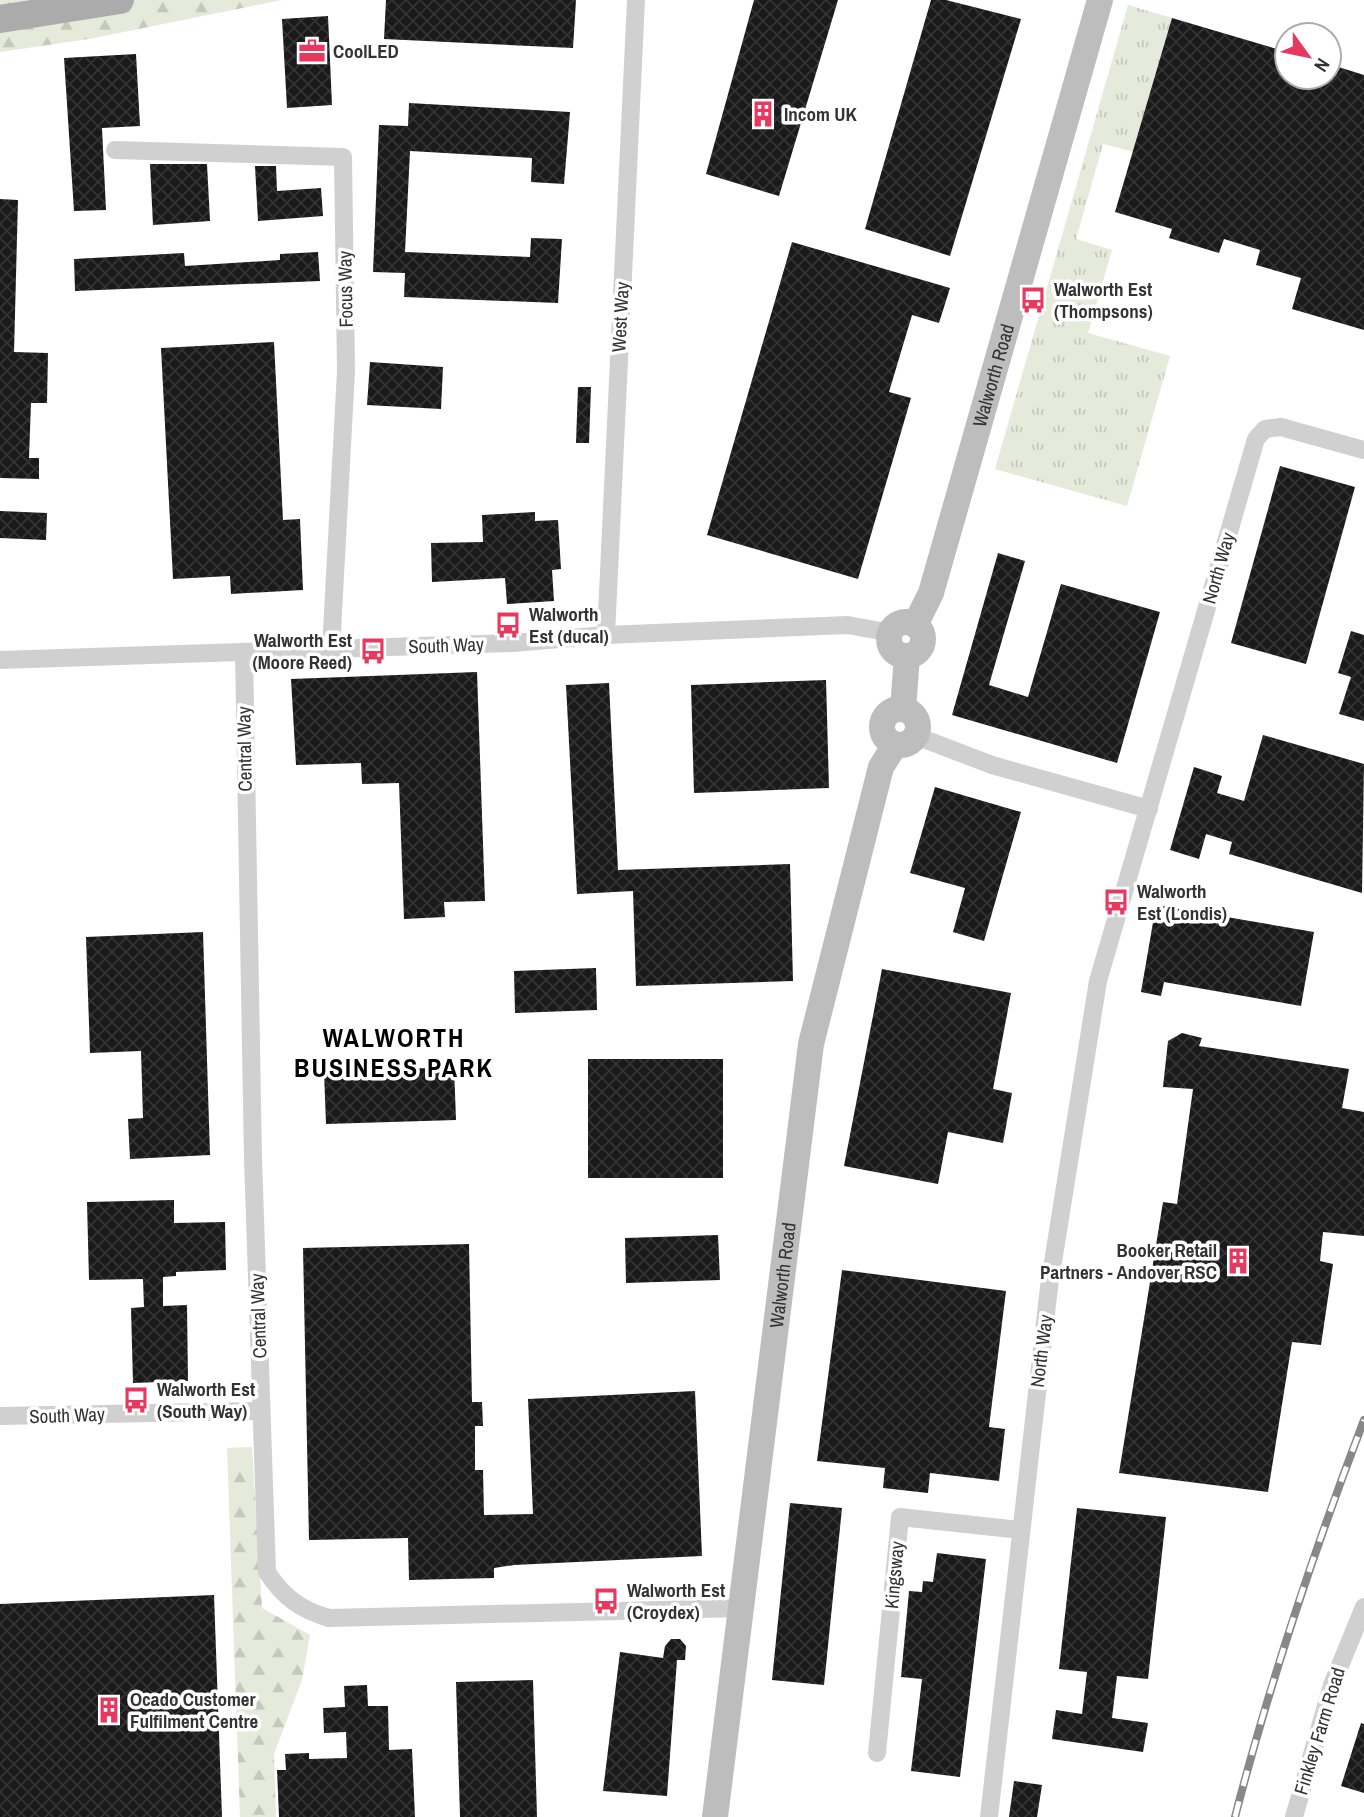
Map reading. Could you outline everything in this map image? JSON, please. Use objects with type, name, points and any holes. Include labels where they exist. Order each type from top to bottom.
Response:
[{"type":"main road","points":[[0,19],[120,0]]},
{"type":"street","name":"West Way","points":[[606,635],[636,0]]},
{"type":"street","name":"Walworth Road","points":[[715,1817],[811,1044],[881,767],[905,740],[917,719],[903,709],[907,656],[922,646],[922,634],[903,629],[931,593],[1100,0]]},
{"type":"street","name":"Focus Way","points":[[115,150],[343,158],[346,371],[331,650]]},
{"type":"street","name":"North Way","points":[[989,1817],[1049,1287],[1098,981],[1256,439],[1265,429],[1281,427],[1364,450]]},
{"type":"street","name":"South Way","points":[[0,660],[513,643],[606,635],[848,625],[903,629]]},
{"type":"street","name":"Central Way","points":[[244,653],[267,1572],[278,1589],[311,1613],[329,1618],[741,1608]]},
{"type":"street","points":[[905,740],[1149,809]]},
{"type":"street","name":"South Way","points":[[0,1416],[261,1411]]},
{"type":"street","name":"Kingsway","points":[[877,1753],[900,1517],[1020,1530]]},
{"type":"street","name":"Finkley Farm Road","points":[[1294,1817],[1332,1685],[1364,1607]]},
{"type":"green space","points":[[0,0],[282,0],[89,39],[0,52]]},
{"type":"green space","points":[[1128,5],[1172,18],[1134,152],[1103,144],[1076,239],[1112,250],[1088,333],[1170,356],[1127,506],[995,469]]},
{"type":"green space","points":[[252,1447],[262,1608],[310,1635],[302,1680],[274,1754],[276,1817],[240,1817],[227,1448]]},
{"type":"building","points":[[386,0],[576,0],[573,48],[384,39]]},
{"type":"building","points":[[754,0],[838,0],[779,196],[706,174]]},
{"type":"building","points":[[931,0],[946,0],[1021,19],[950,256],[865,229]]},
{"type":"building","points":[[328,16],[332,105],[287,108],[282,19]]},
{"type":"building","points":[[1172,18],[1273,48],[1273,91],[1343,91],[1343,68],[1364,75],[1364,330],[1292,309],[1301,278],[1256,265],[1260,250],[1224,239],[1219,253],[1169,238],[1172,229],[1115,212]]},
{"type":"building","points":[[136,54],[140,126],[102,128],[106,210],[74,211],[64,58]]},
{"type":"building","points":[[409,103],[570,112],[564,184],[531,182],[532,158],[410,151],[405,252],[530,257],[531,238],[562,239],[558,303],[404,297],[405,273],[373,272],[379,125],[408,126]]},
{"type":"building","points":[[150,164],[207,164],[210,221],[153,225]]},
{"type":"building","points":[[255,166],[276,166],[277,191],[321,188],[323,216],[258,221]]},
{"type":"building","points":[[0,199],[18,200],[14,352],[48,353],[47,403],[31,403],[29,458],[39,458],[39,479],[0,478]]},
{"type":"building","points":[[792,242],[950,288],[939,323],[912,315],[889,392],[911,398],[858,579],[707,535]]},
{"type":"building","points":[[318,252],[320,281],[75,291],[74,259],[184,253],[185,266],[280,260],[280,254]]},
{"type":"building","points":[[274,342],[283,520],[300,519],[303,590],[231,594],[230,576],[173,579],[161,348]]},
{"type":"building","points":[[370,362],[443,367],[441,409],[367,405]]},
{"type":"building","points":[[578,387],[591,387],[589,443],[576,443]]},
{"type":"building","points":[[1280,466],[1355,487],[1306,664],[1231,643]]},
{"type":"building","points":[[0,511],[47,513],[46,540],[0,538]]},
{"type":"building","points":[[535,512],[535,521],[558,520],[561,569],[552,570],[554,601],[507,604],[505,578],[432,582],[431,543],[483,542],[482,515]]},
{"type":"building","points":[[998,553],[1025,561],[989,685],[1028,697],[1061,584],[1160,612],[1117,763],[952,715]]},
{"type":"building","points":[[1351,631],[1364,635],[1364,721],[1339,714],[1351,677],[1338,673]]},
{"type":"building","points":[[477,672],[485,901],[444,902],[445,917],[404,919],[399,783],[362,784],[361,763],[296,765],[291,679]]},
{"type":"building","points":[[826,680],[829,788],[694,793],[691,685]]},
{"type":"building","points":[[609,683],[618,870],[790,864],[793,981],[636,986],[633,891],[577,894],[566,685]]},
{"type":"building","points":[[1263,735],[1364,764],[1362,893],[1229,854],[1232,842],[1206,834],[1199,859],[1170,850],[1194,767],[1222,776],[1217,793],[1244,801]]},
{"type":"building","points":[[935,787],[1021,812],[984,941],[953,932],[965,888],[910,873]]},
{"type":"building","points":[[1156,905],[1314,932],[1301,1006],[1164,982],[1161,996],[1141,992]]},
{"type":"building","points":[[203,932],[210,1155],[130,1159],[128,1119],[143,1118],[141,1051],[90,1053],[86,937]]},
{"type":"building","points":[[596,968],[597,1010],[515,1013],[514,971]]},
{"type":"building","points":[[882,969],[1011,993],[993,1089],[1012,1093],[1003,1143],[948,1132],[938,1184],[844,1166]]},
{"type":"building","name":"Booker Retail Partners - Andover RSC","points":[[1182,1033],[1202,1038],[1199,1046],[1349,1069],[1342,1108],[1364,1112],[1364,1236],[1323,1232],[1320,1261],[1333,1264],[1321,1345],[1292,1342],[1268,1492],[1119,1473],[1163,1202],[1177,1204],[1193,1089],[1163,1087],[1168,1041]]},
{"type":"building","points":[[588,1059],[723,1059],[723,1178],[588,1178]]},
{"type":"building","points":[[454,1067],[456,1120],[326,1124],[324,1072]]},
{"type":"building","points":[[174,1200],[174,1223],[225,1222],[226,1270],[176,1272],[176,1276],[163,1277],[163,1306],[187,1305],[188,1381],[133,1383],[131,1308],[144,1307],[143,1279],[89,1280],[87,1202]]},
{"type":"building","points":[[718,1235],[720,1280],[626,1283],[625,1238]]},
{"type":"building","points":[[469,1244],[472,1402],[482,1402],[483,1426],[475,1426],[475,1470],[483,1470],[484,1515],[533,1514],[528,1399],[695,1391],[702,1556],[514,1565],[494,1568],[494,1578],[409,1580],[408,1538],[309,1540],[303,1248]]},
{"type":"building","points":[[842,1270],[1006,1291],[989,1427],[1005,1429],[999,1481],[930,1473],[928,1493],[883,1488],[885,1468],[817,1461]]},
{"type":"building","points":[[790,1503],[842,1508],[824,1685],[772,1680]]},
{"type":"building","points":[[1077,1508],[1166,1517],[1148,1679],[1117,1676],[1112,1718],[1148,1723],[1143,1752],[1052,1739],[1056,1710],[1082,1714],[1087,1672],[1059,1669]]},
{"type":"building","points":[[937,1553],[986,1559],[960,1777],[911,1771],[922,1679],[901,1677],[909,1591],[922,1592],[923,1581],[933,1582]]},
{"type":"building","name":"Ocado Customer Fulfilment Centre","points":[[214,1595],[222,1817],[0,1817],[0,1604]]},
{"type":"building","points":[[671,1639],[680,1639],[686,1646],[685,1660],[677,1660],[667,1796],[603,1791],[620,1652],[663,1658],[665,1646]]},
{"type":"building","points":[[533,1680],[537,1817],[460,1817],[456,1682]]},
{"type":"building","points":[[367,1685],[368,1706],[388,1706],[389,1750],[412,1749],[415,1817],[279,1817],[277,1770],[286,1770],[285,1754],[309,1753],[309,1759],[347,1758],[346,1732],[324,1733],[323,1708],[345,1707],[344,1686]]},
{"type":"building","points":[[1361,1723],[1364,1724],[1364,1793],[1341,1786]]},
{"type":"building","points":[[1014,1781],[1042,1785],[1037,1817],[1009,1817]]},
{"type":"railway","points":[[1235,1817],[1294,1617],[1364,1420]]},
{"type":"place","name":"CoolLED","points":[[312,51]]},
{"type":"place","name":"Incom UK","points":[[763,114]]},
{"type":"place","name":"Walworth Est (Thompsons)","points":[[1033,300]]},
{"type":"place","name":"Walworth Est (ducal)","points":[[508,625]]},
{"type":"place","name":"Walworth Est (Moore Reed)","points":[[373,651]]},
{"type":"place","name":"Walworth Est (Londis)","points":[[1116,902]]},
{"type":"place","name":"Booker Retail Partners - Andover RSC","points":[[1238,1261]]},
{"type":"place","name":"Walworth Est (South Way)","points":[[136,1400]]},
{"type":"place","name":"Walworth Est (Croydex)","points":[[606,1601]]},
{"type":"place","name":"Ocado Customer Fulfilment Centre","points":[[109,1710]]},
{"type":"district","name":"WALWORTH BUSINESS PARK","points":[[394,1053]]}]
